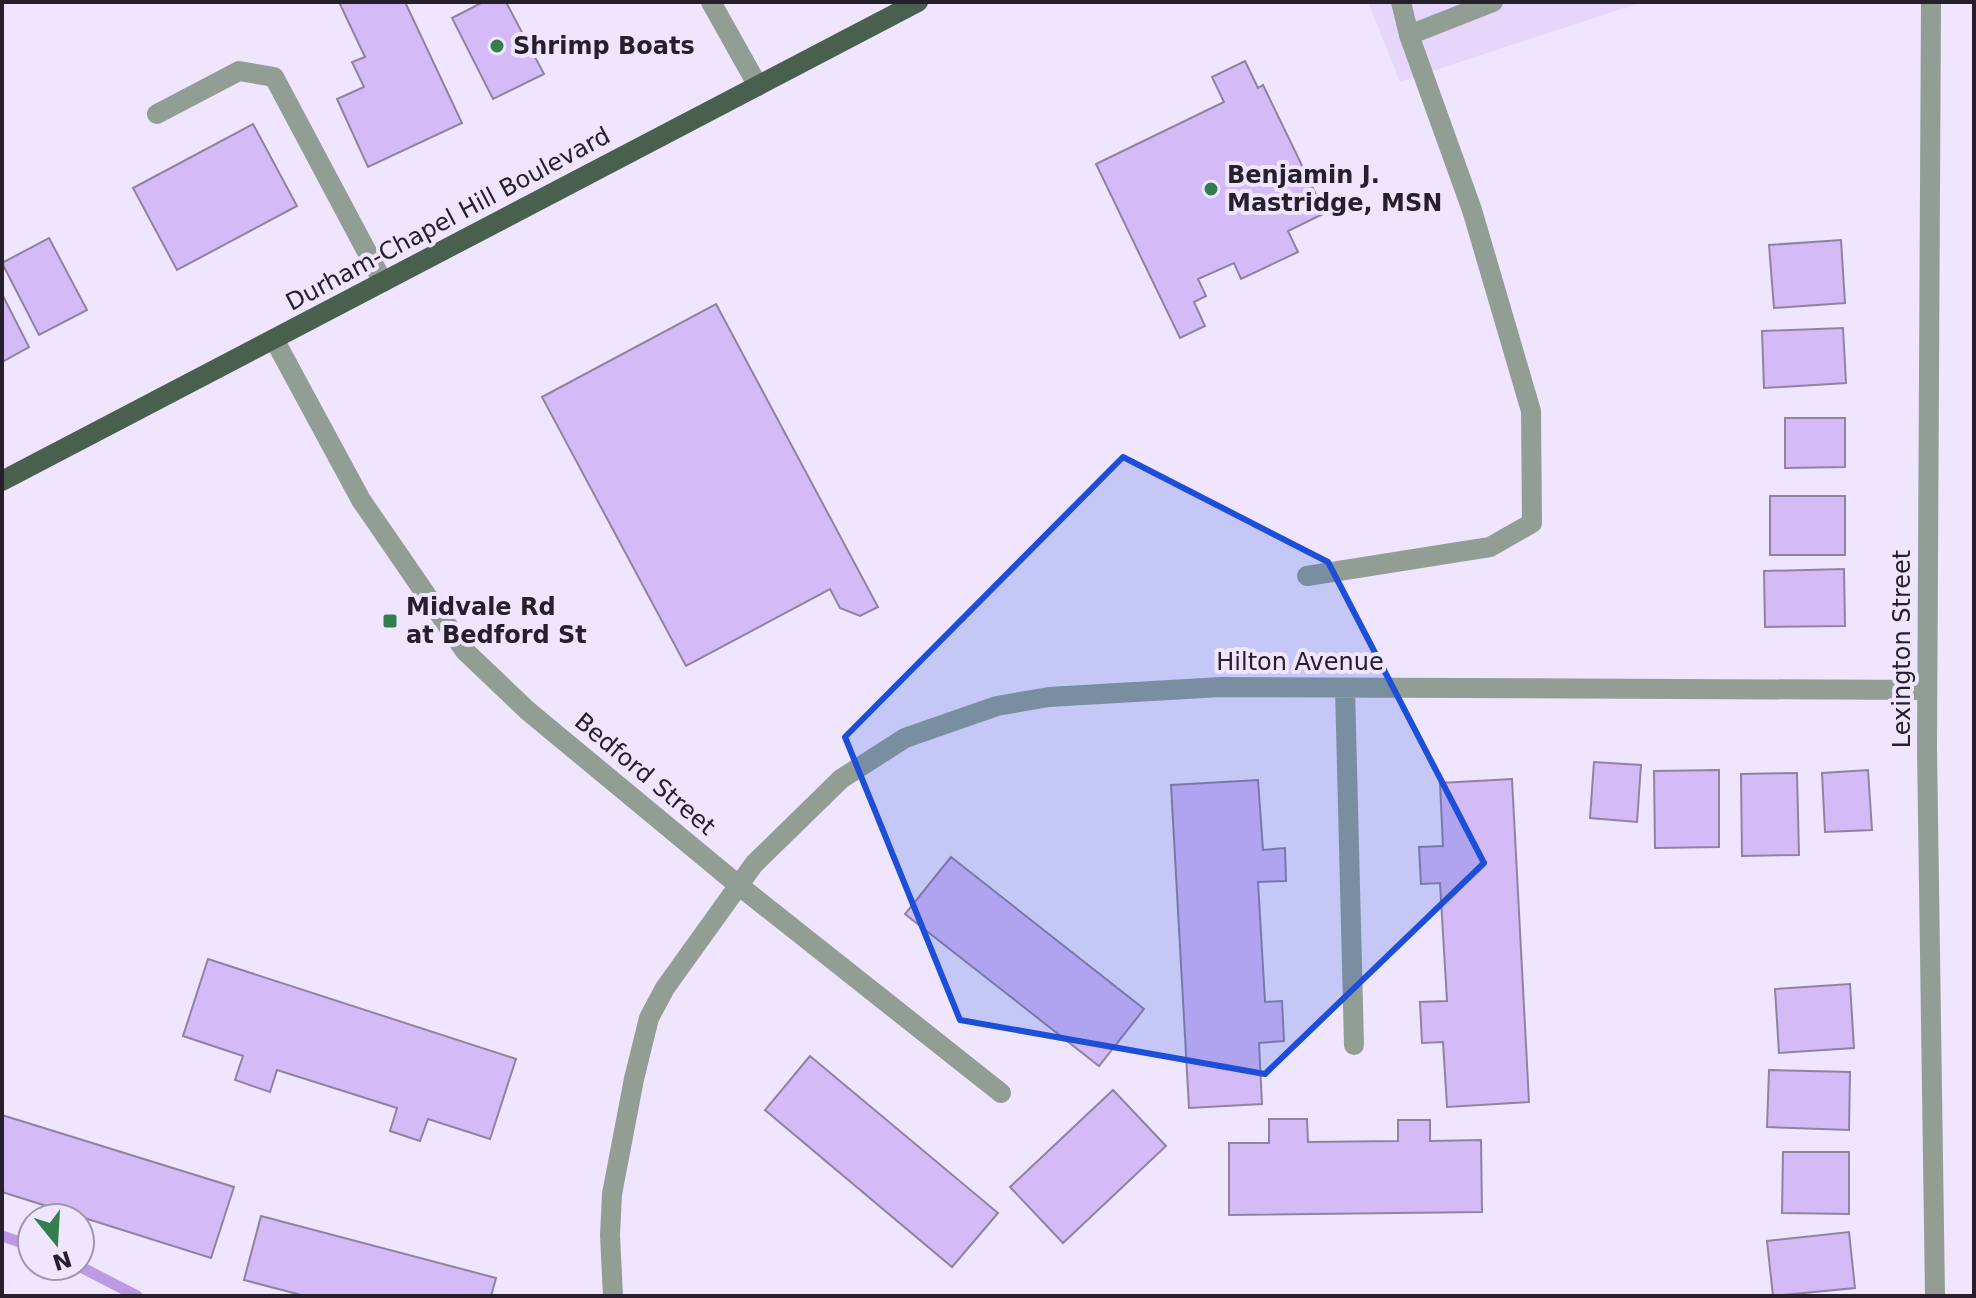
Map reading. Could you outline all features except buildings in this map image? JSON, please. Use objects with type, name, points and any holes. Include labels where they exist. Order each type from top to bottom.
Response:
[{"type":"main road","name":"Durham-Chapel Hill Boulevard","points":[[2,481],[918,2]]},
{"type":"street","points":[[711,2],[758,86]]},
{"type":"street","points":[[1307,576],[1490,547],[1532,523],[1531,411],[1472,210],[1409,35],[1401,2]]},
{"type":"street","points":[[1409,35],[1493,2]]},
{"type":"street","name":"Lexington Street","points":[[1931,2],[1927,690],[1935,1296]]},
{"type":"street","points":[[157,114],[239,71],[274,77],[383,282]]},
{"type":"street","name":"Bedford Street","points":[[274,339],[361,500],[465,651],[528,711],[737,884],[1001,1093]]},
{"type":"street","name":"Hilton Avenue","points":[[737,884],[841,779],[883,750],[905,738],[997,706],[1049,697],[1221,687],[1927,690]]},
{"type":"street","points":[[1345,688],[1354,1045]]},
{"type":"street","points":[[613,1296],[610,1235],[612,1194],[649,1018],[665,988],[737,884]]},
{"type":"highlighted area","points":[[1123,457],[1328,562],[1484,863],[1265,1074],[960,1020],[845,737]]},
{"type":"shaded area","points":[[1368,2],[1642,2],[1400,82]]},
{"type":"waterway","points":[[2,1236],[16,1241]]},
{"type":"waterway","points":[[96,1275],[137,1296]]},
{"type":"place","name":"Shrimp Boats","points":[[497,46]]},
{"type":"place","name":"Benjamin J. Mastridge, MSN","points":[[1211,189]]},
{"type":"place","name":"Midvale Rd at Bedford St","points":[[390,621]]}]
